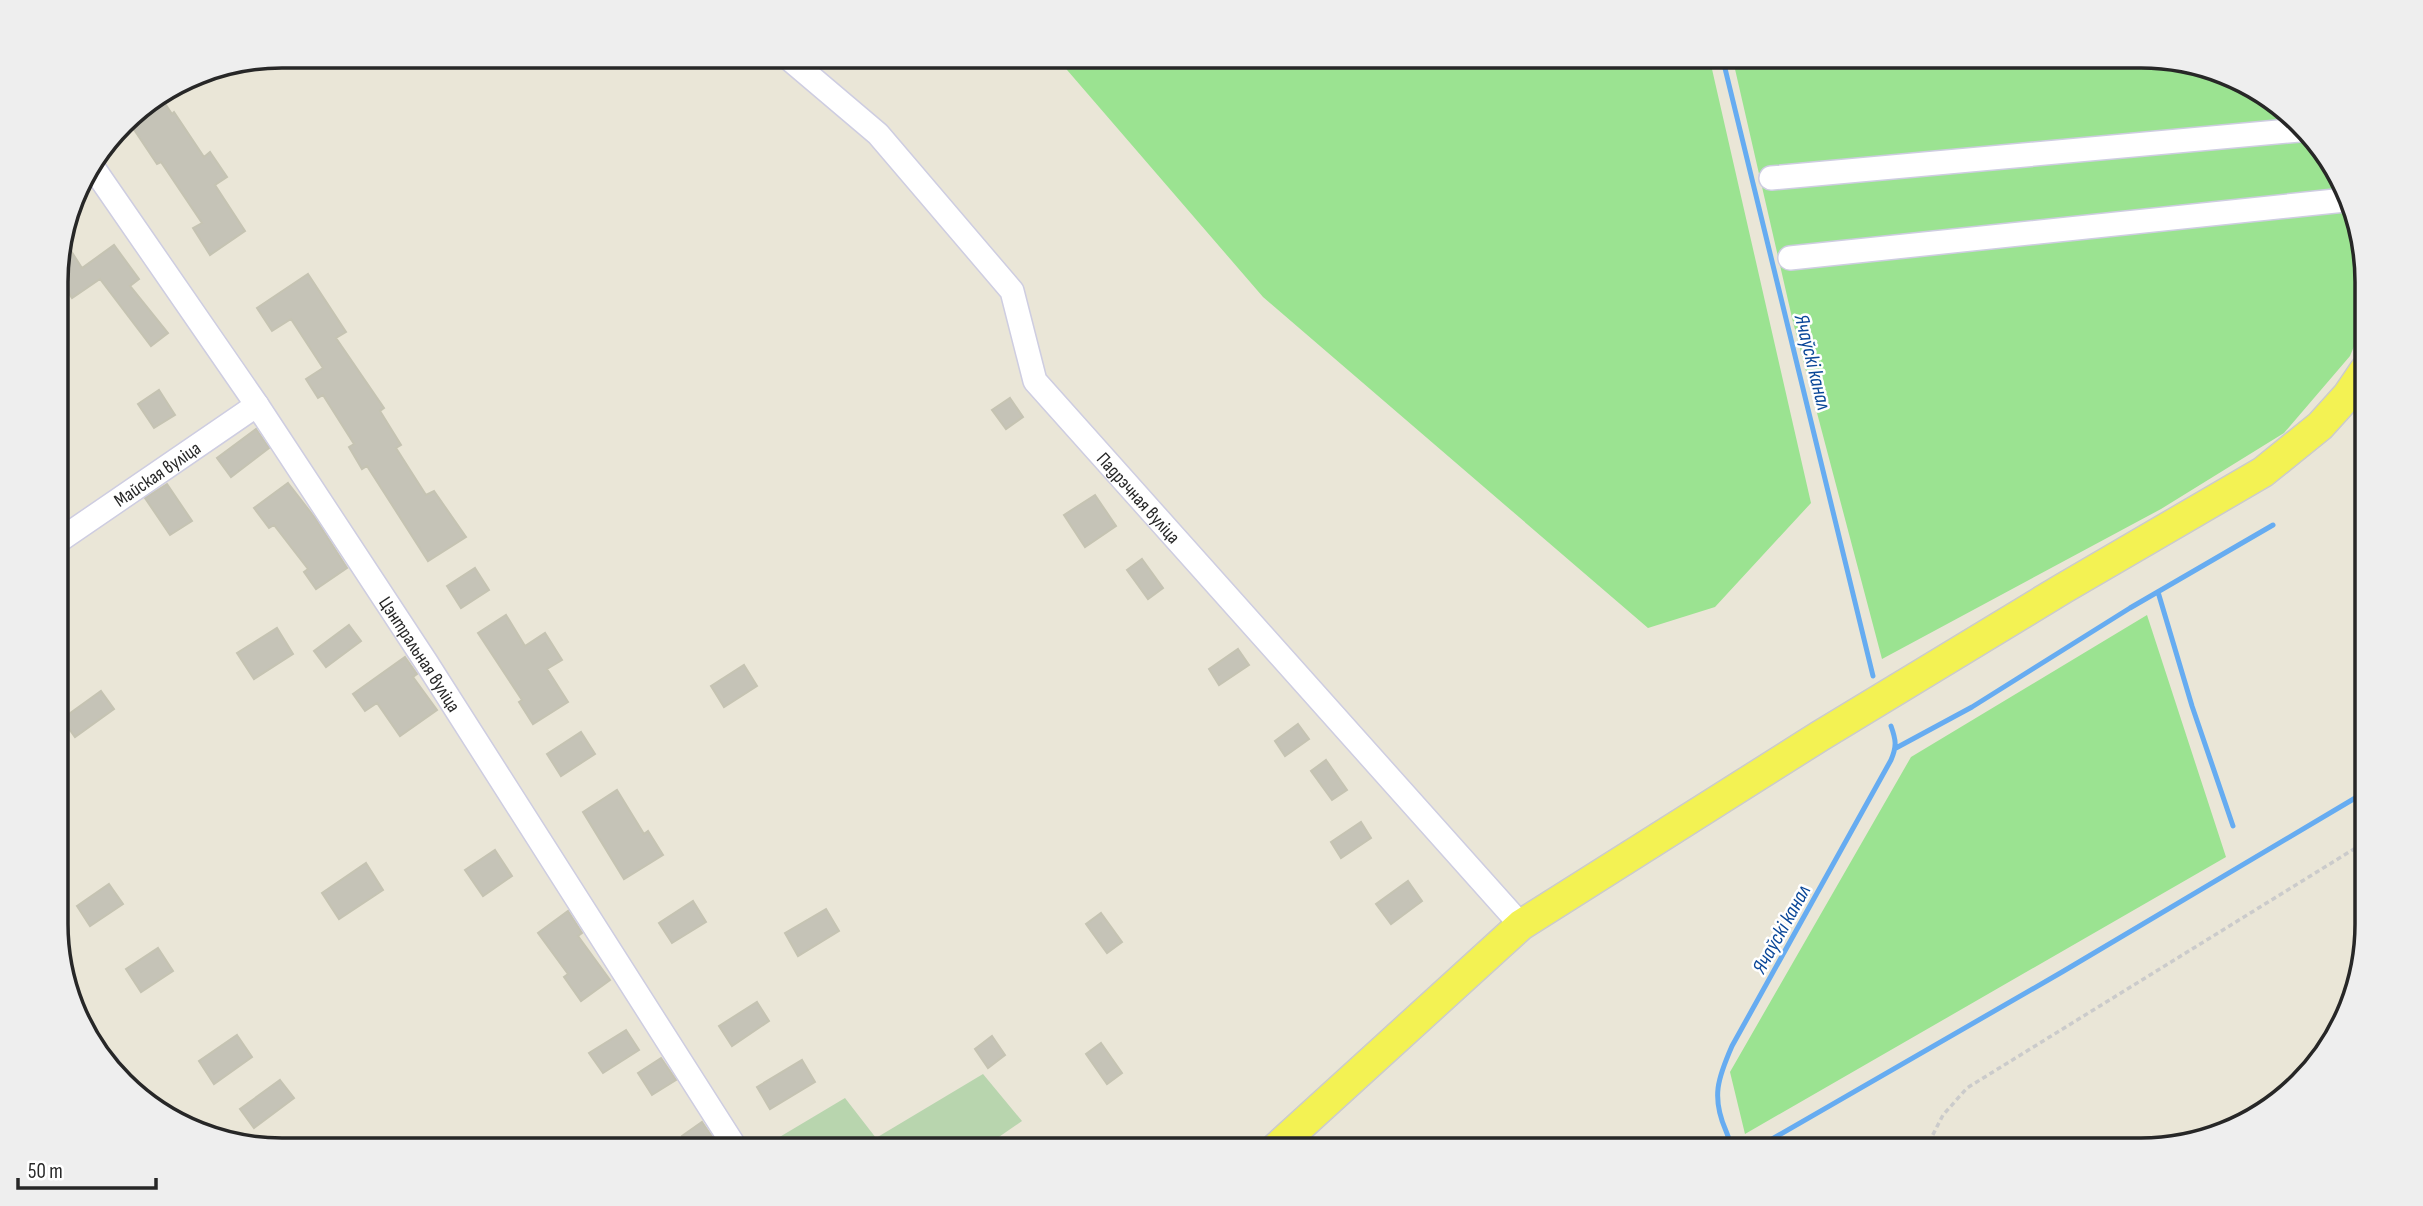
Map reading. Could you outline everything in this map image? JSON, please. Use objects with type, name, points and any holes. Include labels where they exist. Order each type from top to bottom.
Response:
[{"type":"main road","points":[[1288,1137],[1521,925],[1820,736],[2064,588],[2263,472],[2320,426],[2355,385]]},
{"type":"street","name":"Падрэчная вуліца","points":[[801,69],[878,134],[1012,291],[1035,381],[1521,925]]},
{"type":"street","points":[[1771,178],[2292,131]]},
{"type":"street","name":"Цэнтральная вуліца","points":[[97,176],[257,405],[426,662],[729,1138]]},
{"type":"street","points":[[1790,258],[2338,201]]},
{"type":"street","name":"Майская вуліца","points":[[69,534],[257,405]]},
{"type":"path","points":[[1932,1137],[1943,1115],[1967,1088],[2355,848]]},
{"type":"green space","points":[[1712,68],[1811,503],[1715,607],[1648,628],[1263,297],[1066,69]]},
{"type":"green space","points":[[1735,68],[2141,68],[2196,76],[2235,90],[2260,104],[2302,141],[2333,188],[2343,213],[2353,254],[2355,344],[2350,356],[2284,433],[2161,509],[1882,659],[1793,322]]},
{"type":"green space","points":[[2147,615],[2226,857],[1745,1134],[1730,1072],[1911,757]]},
{"type":"green space","points":[[983,1074],[1022,1121],[998,1138],[877,1138]]},
{"type":"green space","points":[[845,1098],[876,1138],[778,1138]]},
{"type":"building","points":[[165,103],[172,114],[174,112],[204,157],[210,152],[227,177],[215,185],[245,231],[210,255],[193,228],[202,223],[161,162],[157,164],[133,129]]},
{"type":"building","points":[[114,245],[139,279],[130,286],[168,333],[151,346],[100,279],[72,298],[69,293],[71,251],[82,268]]},
{"type":"building","points":[[308,274],[346,332],[336,338],[384,408],[380,411],[401,445],[396,448],[426,495],[434,491],[466,537],[428,561],[367,466],[362,469],[349,447],[354,444],[323,395],[318,398],[306,379],[323,368],[291,319],[272,331],[257,308]]},
{"type":"building","points":[[159,390],[175,415],[154,428],[138,404]]},
{"type":"building","points":[[1010,398],[1023,417],[1006,429],[992,410]]},
{"type":"building","points":[[256,429],[269,448],[231,477],[217,458]]},
{"type":"building","points":[[288,483],[315,518],[347,568],[316,589],[304,572],[308,569],[274,525],[269,528],[254,508]]},
{"type":"building","points":[[167,484],[192,521],[170,535],[145,498]]},
{"type":"building","points":[[1095,495],[1116,526],[1085,547],[1064,515]]},
{"type":"building","points":[[1142,559],[1163,588],[1148,599],[1127,570]]},
{"type":"building","points":[[475,568],[489,590],[461,608],[447,586]]},
{"type":"building","points":[[506,615],[525,646],[545,633],[562,660],[547,669],[568,702],[533,724],[519,702],[522,700],[478,633]]},
{"type":"building","points":[[349,625],[361,641],[326,667],[314,651]]},
{"type":"building","points":[[277,628],[293,654],[254,679],[237,653]]},
{"type":"building","points":[[1238,649],[1249,665],[1219,685],[1209,669]]},
{"type":"building","points":[[405,657],[417,674],[413,677],[437,710],[400,736],[377,703],[365,711],[353,694]]},
{"type":"building","points":[[744,665],[757,686],[724,707],[711,686]]},
{"type":"building","points":[[101,691],[114,709],[75,737],[68,728],[68,714]]},
{"type":"building","points":[[1298,724],[1309,739],[1285,756],[1275,741]]},
{"type":"building","points":[[581,732],[595,754],[561,776],[547,754]]},
{"type":"building","points":[[1326,760],[1347,790],[1332,800],[1311,771]]},
{"type":"building","points":[[617,790],[644,834],[648,831],[663,855],[624,879],[583,812]]},
{"type":"building","points":[[1361,822],[1371,838],[1341,858],[1331,842]]},
{"type":"building","points":[[495,850],[512,876],[483,896],[465,870]]},
{"type":"building","points":[[366,863],[383,890],[339,919],[322,893]]},
{"type":"building","points":[[1408,881],[1422,901],[1391,924],[1376,904]]},
{"type":"building","points":[[109,884],[123,904],[90,926],[77,906]]},
{"type":"building","points":[[693,901],[706,922],[672,943],[659,923]]},
{"type":"building","points":[[826,909],[839,931],[798,956],[785,933]]},
{"type":"building","points":[[568,911],[582,933],[578,936],[610,980],[581,1001],[564,977],[568,974],[538,933]]},
{"type":"building","points":[[1101,913],[1122,942],[1107,953],[1086,924]]},
{"type":"building","points":[[158,948],[173,971],[141,992],[126,969]]},
{"type":"building","points":[[757,1002],[769,1021],[732,1046],[719,1026]]},
{"type":"building","points":[[626,1030],[639,1050],[603,1073],[589,1053]]},
{"type":"building","points":[[237,1035],[252,1057],[214,1084],[199,1061]]},
{"type":"building","points":[[992,1036],[1005,1055],[988,1068],[975,1049]]},
{"type":"building","points":[[1101,1043],[1122,1073],[1107,1084],[1086,1054]]},
{"type":"building","points":[[661,1058],[676,1080],[652,1095],[638,1073]]},
{"type":"building","points":[[802,1060],[815,1082],[770,1109],[757,1087]]},
{"type":"building","points":[[280,1080],[294,1098],[254,1128],[240,1109]]},
{"type":"building","points":[[702,1122],[713,1138],[683,1138],[682,1136]]},
{"type":"waterway","name":"Ячаўскі канал","points":[[1725,68],[1873,676]]},
{"type":"waterway","points":[[1896,748],[1972,707],[2130,608],[2273,525]]},
{"type":"waterway","points":[[2158,592],[2192,706],[2233,826]]},
{"type":"waterway","name":"Ячаўскі канал","points":[[1728,1137],[1721,1119],[1718,1098],[1723,1068],[1732,1046],[1891,760],[1895,743],[1891,726]]},
{"type":"waterway","points":[[1775,1137],[2062,972],[2355,798]]}]
